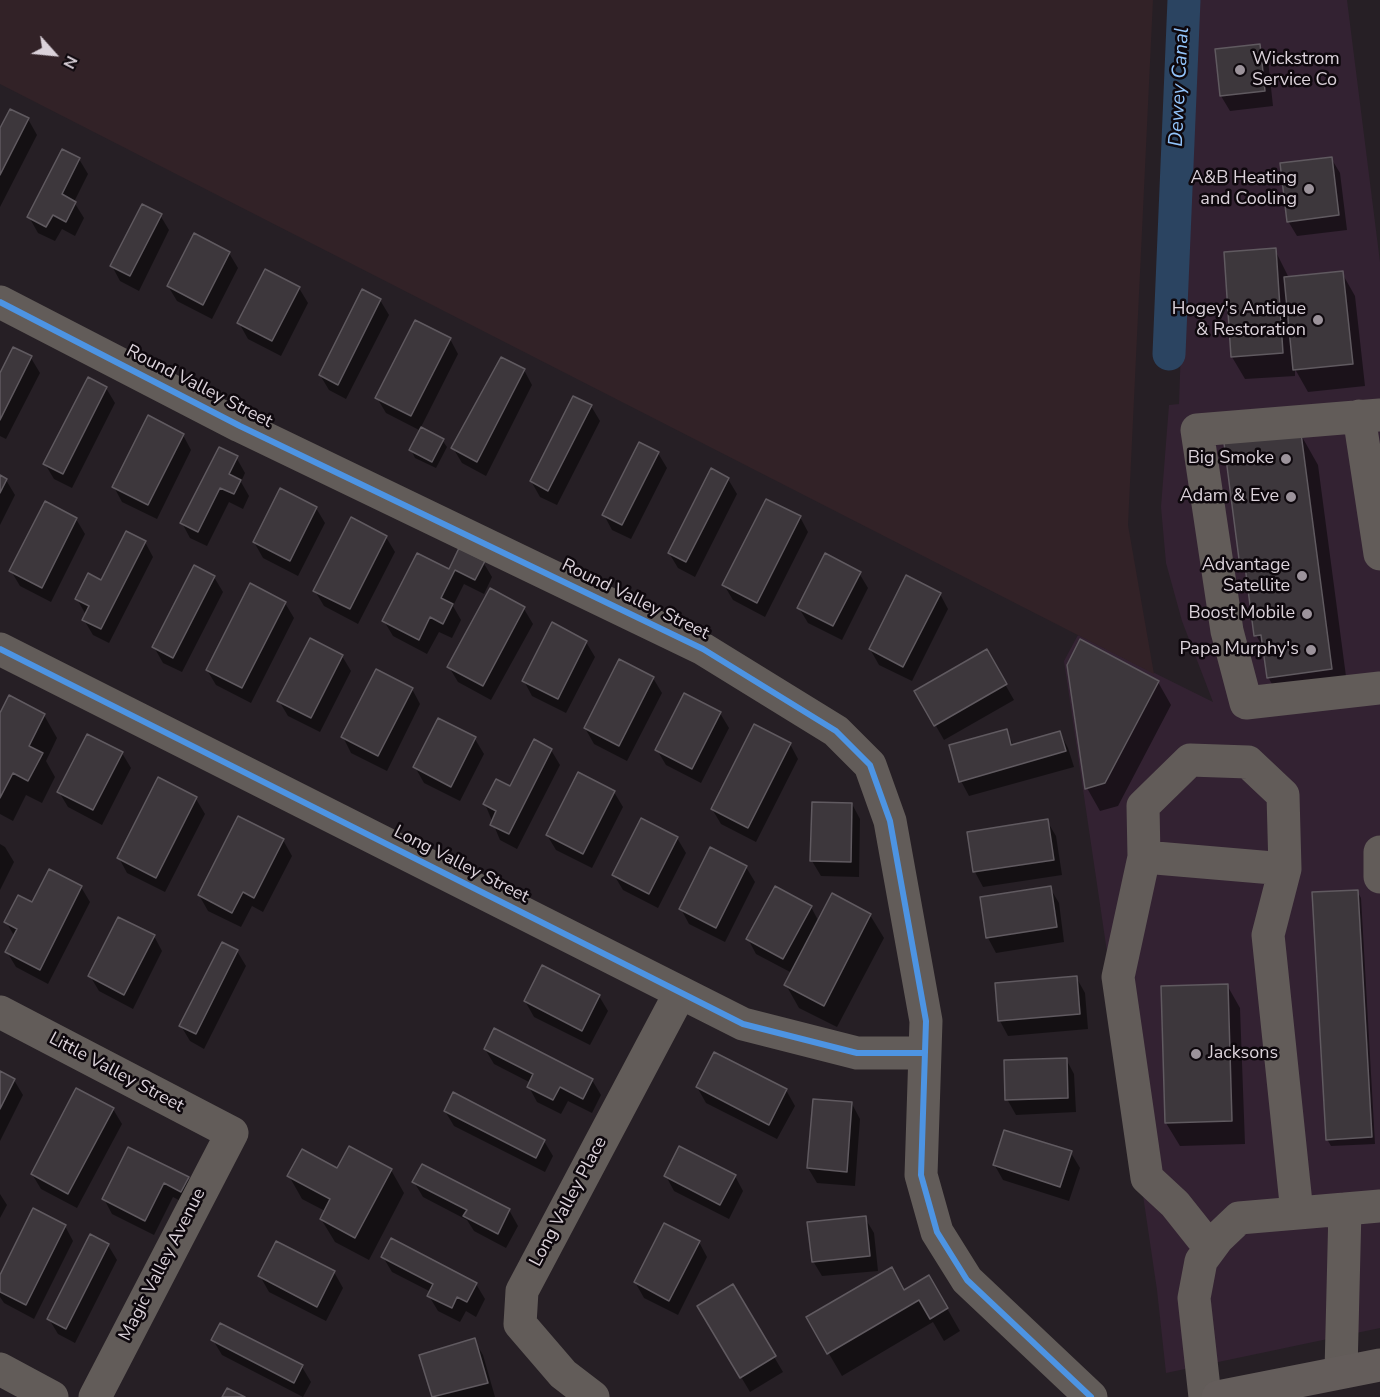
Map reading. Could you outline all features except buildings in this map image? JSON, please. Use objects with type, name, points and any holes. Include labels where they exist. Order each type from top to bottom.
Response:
[{"type":"main road","points":[[1218,1397],[1380,1365]]},
{"type":"street","name":"Round Valley Street","points":[[0,302],[240,426],[703,649],[836,730],[870,765],[890,820],[926,1021],[921,1175],[937,1232],[968,1280],[1091,1397]]},
{"type":"street","points":[[1380,554],[1369,416],[1197,430],[1227,631],[1246,703],[1380,688]]},
{"type":"street","name":"Long Valley Street","points":[[0,649],[743,1024],[857,1053],[925,1053]]},
{"type":"street","points":[[1210,1248],[1175,1204],[1148,1178],[1118,977],[1144,857],[1143,806],[1190,760],[1248,762],[1283,795],[1285,869],[1268,934],[1298,1213]]},
{"type":"street","points":[[1380,852],[1380,877]]},
{"type":"street","points":[[1144,857],[1285,869]]},
{"type":"street","name":"Long Valley Place","points":[[593,1397],[562,1374],[520,1324],[522,1291],[680,993]]},
{"type":"street","name":"Little Valley Street","points":[[0,1012],[231,1133]]},
{"type":"street","name":"Magic Valley Avenue","points":[[95,1397],[231,1133]]},
{"type":"street","points":[[1205,1397],[1194,1298],[1201,1262],[1218,1238],[1239,1218],[1380,1206]]},
{"type":"street","points":[[1341,1371],[1345,1209]]},
{"type":"street","points":[[0,1369],[52,1397]]},
{"type":"shaded area","points":[[0,0],[1153,0],[1128,525],[1154,674],[0,84]]},
{"type":"shaded area","points":[[1193,0],[1347,0],[1380,262],[1380,1328],[1166,1373],[1157,1290],[1064,661],[1078,635],[1213,702],[1182,621],[1166,563],[1161,507],[1169,405],[1179,404]]},
{"type":"waterway","name":"Dewey Canal","points":[[1169,354],[1184,0]]},
{"type":"cycle path","points":[[0,302],[240,426],[703,649],[836,731],[870,765],[890,821],[926,1021],[921,1175],[937,1232],[967,1280],[1091,1397]]},
{"type":"cycle path","points":[[0,649],[743,1024],[857,1053],[925,1053]]},
{"type":"place","name":"Wickstrom Service Co","points":[[1240,70]]},
{"type":"place","name":"A&B Heating and Cooling","points":[[1309,189]]},
{"type":"place","name":"Hogey's Antique & Restoration","points":[[1318,320]]},
{"type":"place","name":"Big Smoke","points":[[1286,459]]},
{"type":"place","name":"Adam & Eve","points":[[1291,497]]},
{"type":"place","name":"Advantage Satellite","points":[[1302,576]]},
{"type":"place","name":"Boost Mobile","points":[[1307,614]]},
{"type":"place","name":"Papa Murphy's","points":[[1311,650]]},
{"type":"place","name":"Jacksons","points":[[1196,1054]]}]
